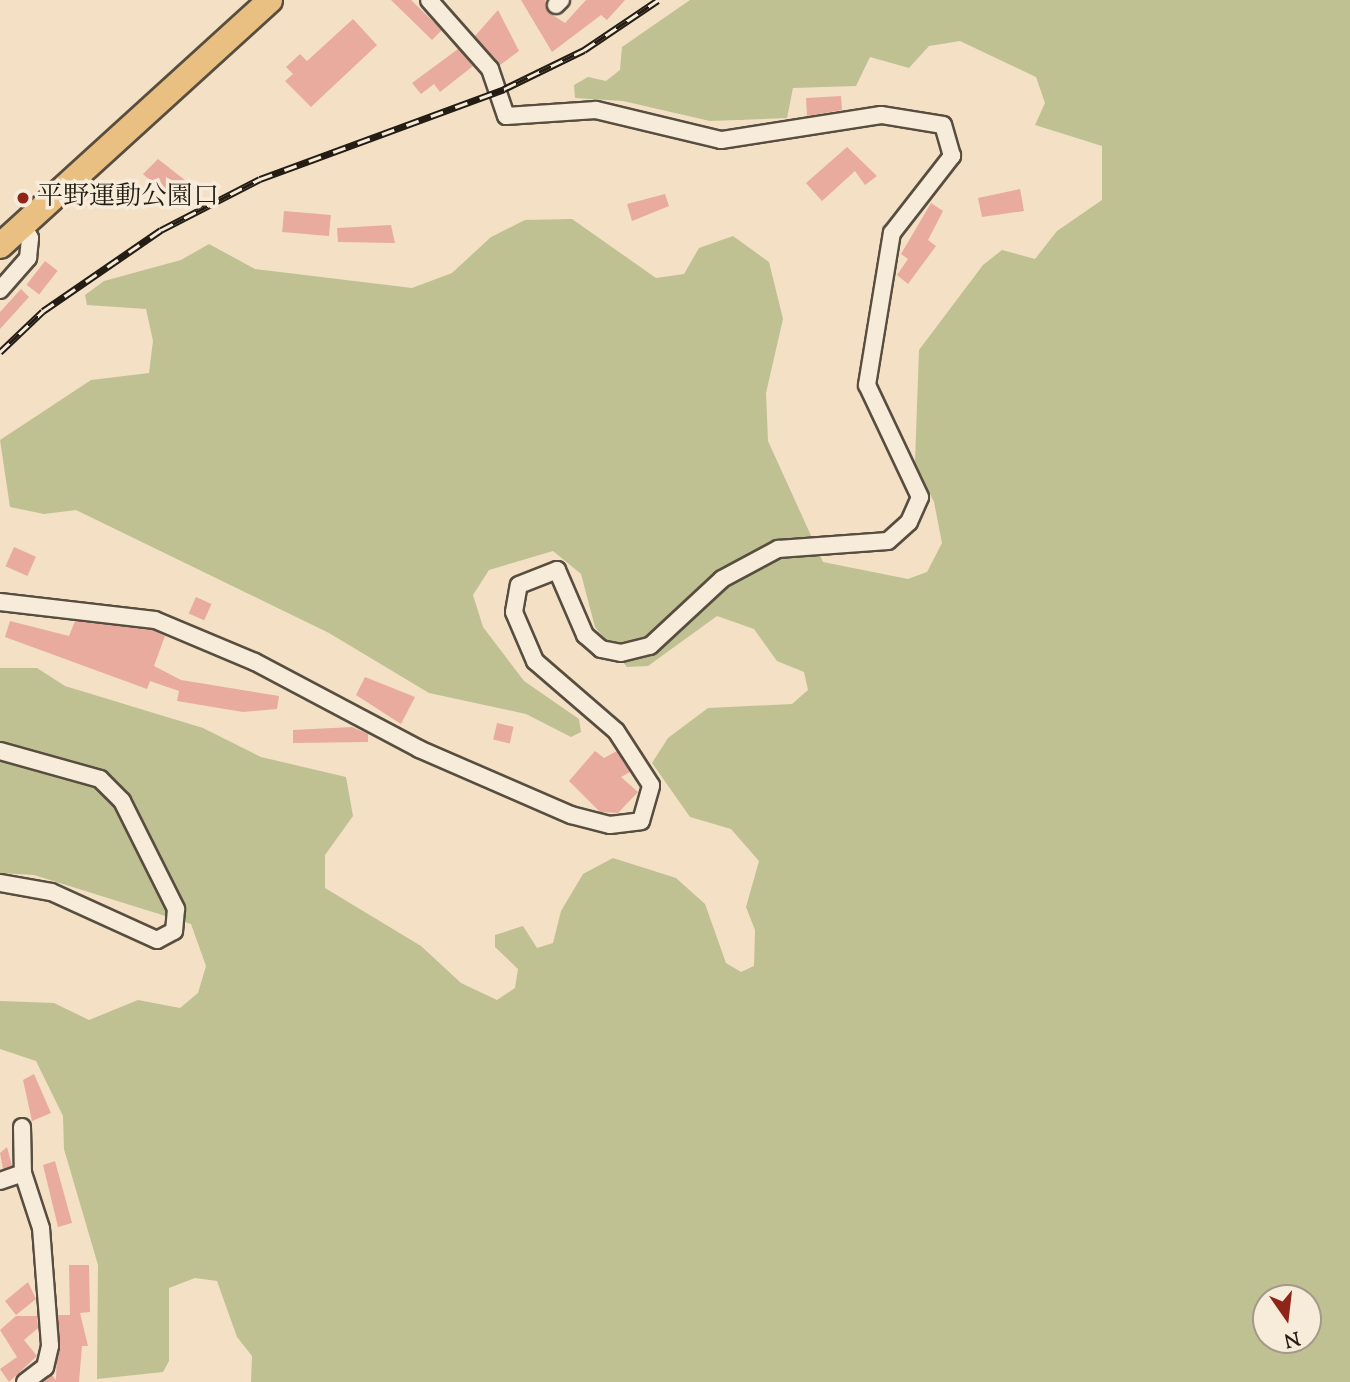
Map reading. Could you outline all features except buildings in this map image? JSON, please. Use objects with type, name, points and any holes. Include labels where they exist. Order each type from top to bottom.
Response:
[{"type":"highway","points":[[0,246],[270,0]]},
{"type":"street","points":[[0,602],[155,620],[255,662],[419,749],[571,815],[610,825],[641,821],[651,785],[616,731],[535,661],[514,612],[519,585],[557,570],[585,635],[601,649],[621,653],[650,646],[722,579],[778,549],[888,541],[909,522],[919,497],[867,385],[892,233],[952,156],[943,125],[881,115],[721,140],[596,110],[506,116],[490,69],[429,0]]},
{"type":"street","points":[[0,290],[28,258],[30,238],[23,225]]},
{"type":"street","points":[[0,751],[100,779],[122,801],[176,909],[174,931],[157,940],[51,892],[0,883]]},
{"type":"street","points":[[22,1127],[23,1173],[43,1248],[50,1346],[46,1374],[25,1382]]},
{"type":"street","points":[[0,1181],[23,1173]]},
{"type":"green space","points":[[690,0],[1350,0],[1350,1382],[251,1382],[252,1356],[237,1337],[217,1281],[195,1278],[169,1288],[169,1361],[163,1372],[97,1379],[98,1265],[64,1149],[63,1116],[36,1061],[0,1049],[0,1001],[54,1003],[89,1020],[138,1000],[180,1008],[198,993],[206,966],[191,924],[34,875],[0,873],[0,668],[37,668],[65,686],[203,728],[261,757],[346,777],[353,816],[325,855],[325,888],[421,946],[461,983],[497,1000],[515,988],[518,969],[495,947],[495,935],[523,926],[537,948],[553,943],[561,911],[583,874],[613,858],[676,878],[705,904],[726,963],[741,972],[754,966],[755,930],[746,907],[759,861],[731,829],[690,817],[652,763],[668,738],[708,708],[792,704],[808,690],[804,672],[777,661],[754,629],[717,616],[648,666],[627,667],[595,627],[581,574],[553,551],[489,570],[473,595],[483,627],[524,681],[579,719],[581,732],[571,737],[526,714],[429,693],[329,633],[76,510],[44,514],[10,507],[0,440],[91,380],[149,373],[153,341],[146,309],[87,305],[85,295],[104,281],[181,260],[209,244],[255,269],[412,288],[452,273],[491,237],[525,220],[572,219],[656,278],[684,274],[699,248],[733,236],[769,262],[783,319],[766,393],[768,441],[823,562],[908,579],[927,572],[942,543],[934,502],[915,462],[919,350],[983,265],[1002,250],[1035,259],[1057,231],[1102,200],[1102,146],[1035,125],[1045,103],[1036,77],[960,41],[929,46],[909,68],[870,57],[856,86],[793,88],[787,118],[710,121],[623,101],[575,98],[574,85],[588,77],[606,81],[620,70],[622,47]]},
{"type":"railway","points":[[0,352],[43,311],[161,230],[260,179],[504,89],[584,50],[658,0]]},
{"type":"place","name":"平野運動公園口","points":[[23,198]]}]
